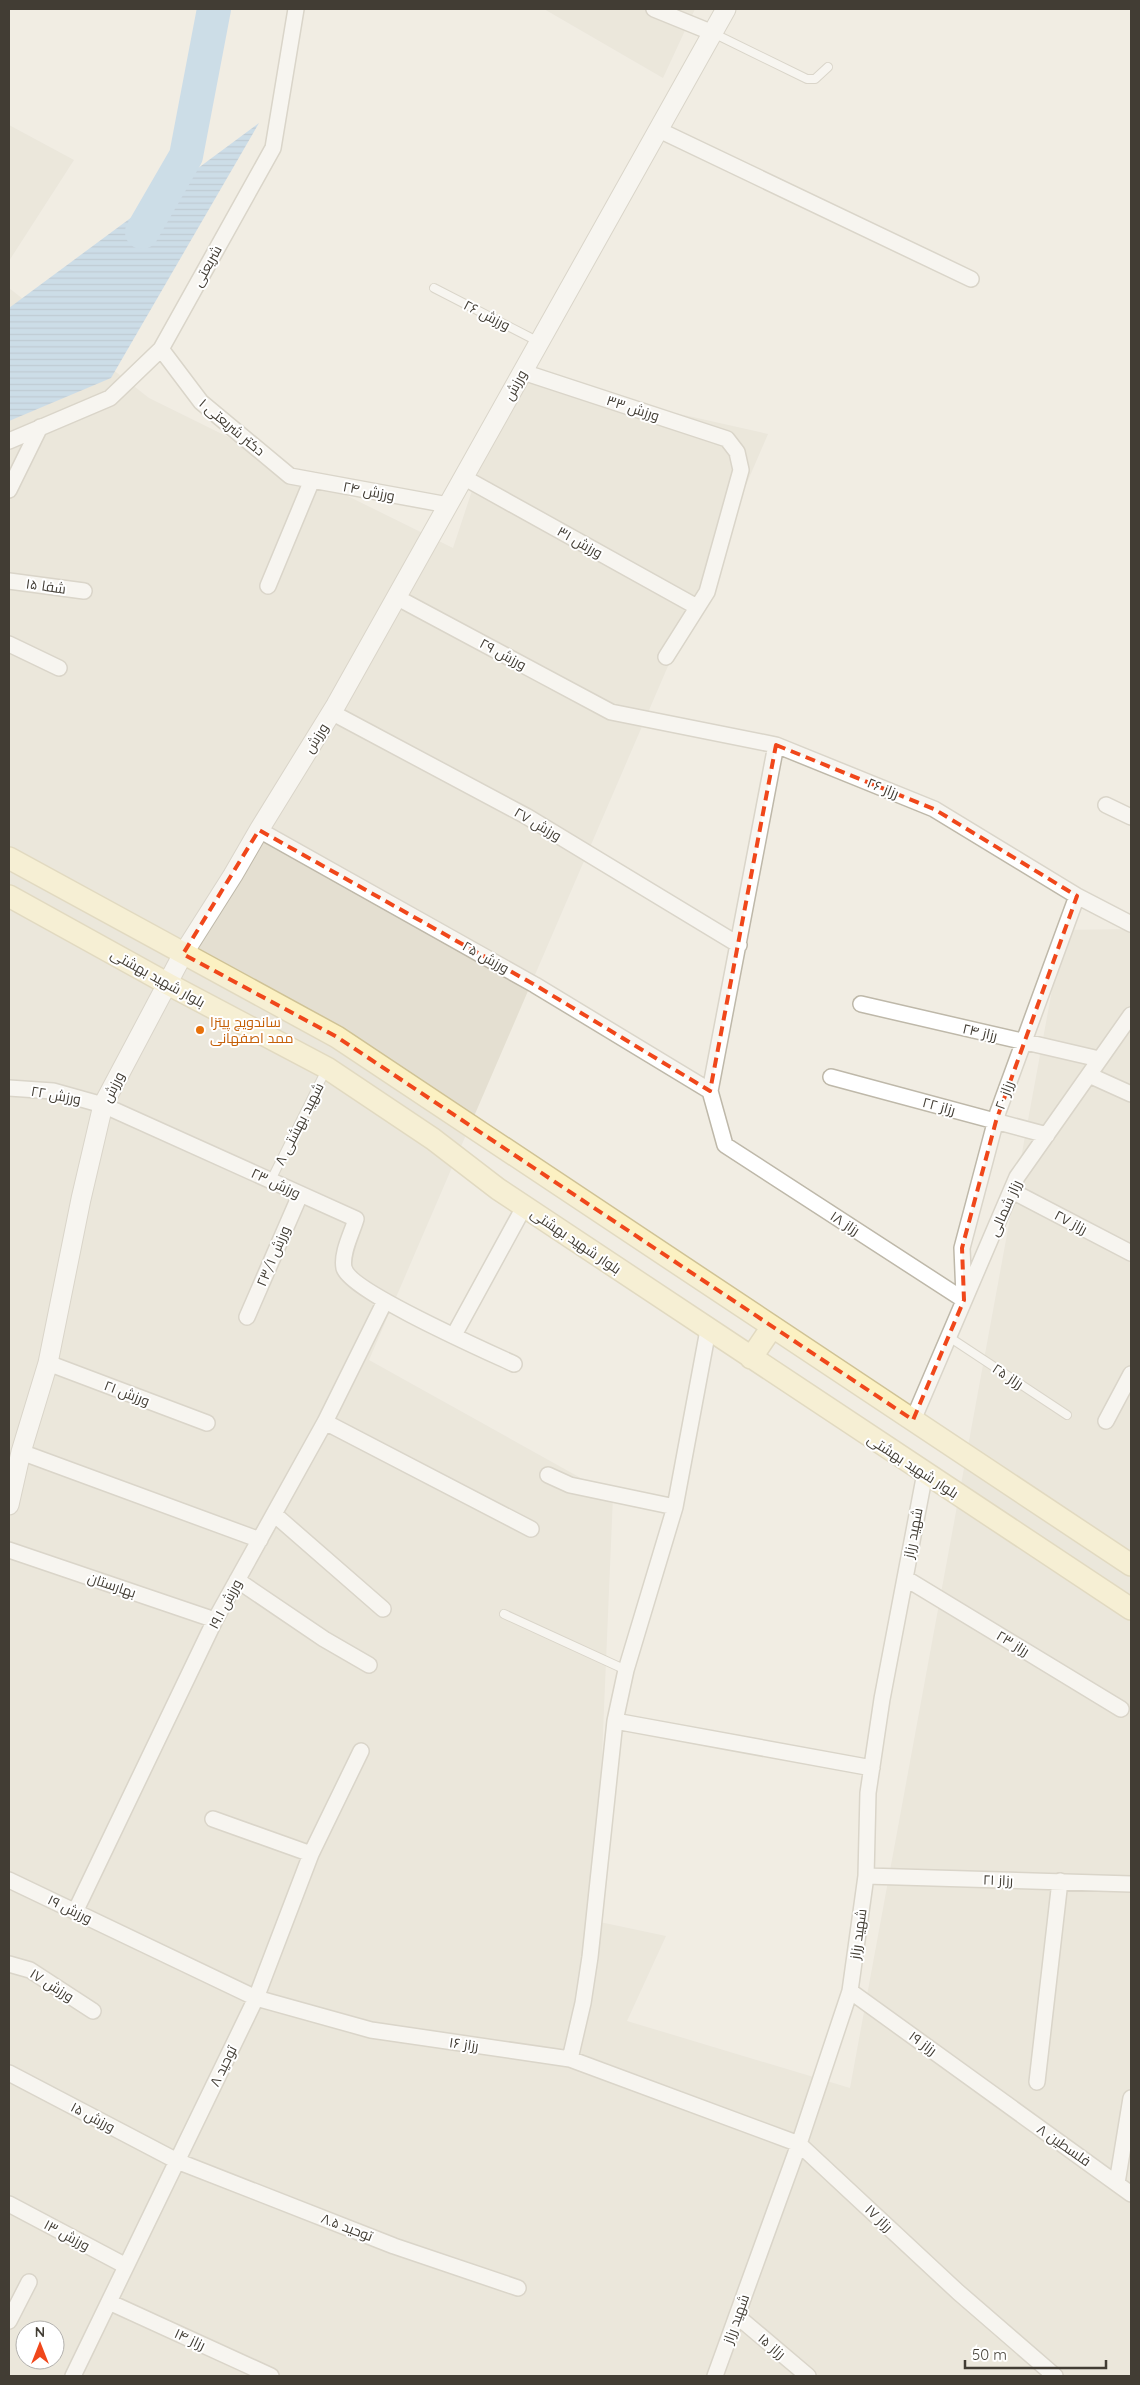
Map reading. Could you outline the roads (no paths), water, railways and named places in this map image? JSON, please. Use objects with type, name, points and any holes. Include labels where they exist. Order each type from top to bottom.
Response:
[{"type":"main road","points":[[9,858],[337,1037],[595,1206],[772,1327],[1131,1564]]},
{"type":"main road","name":"بلوار شهید بهشتی","points":[[9,896],[168,984],[328,1068],[433,1139],[524,1207],[1131,1609]]},
{"type":"main road","points":[[751,1358],[772,1327]]},
{"type":"street","name":"شریعتی","points":[[9,441],[110,398],[161,349],[273,148],[296,9]]},
{"type":"street","points":[[654,9],[713,33]]},
{"type":"street","name":"ورزش","points":[[9,1505],[21,1452],[48,1363],[81,1199],[103,1105],[183,954],[332,712],[726,9]]},
{"type":"street","points":[[659,130],[971,278]]},
{"type":"street","name":"دکتر شریعتی ۱","points":[[161,349],[201,402],[290,476]]},
{"type":"street","name":"ورزش ۳۳","points":[[523,372],[727,439],[737,452],[741,470],[707,592],[697,607]]},
{"type":"street","points":[[9,490],[40,427]]},
{"type":"street","name":"ورزش ۲۴","points":[[290,476],[448,506]]},
{"type":"street","name":"ورزش ۳۱","points":[[464,477],[697,607]]},
{"type":"street","points":[[268,586],[312,480]]},
{"type":"street","name":"شفا ۱۵","points":[[9,581],[84,591]]},
{"type":"street","name":"ورزش ۲۹","points":[[396,597],[611,712]]},
{"type":"street","points":[[666,657],[697,607]]},
{"type":"street","points":[[9,644],[59,668]]},
{"type":"street","name":"ورزش ۲۷","points":[[332,712],[526,816],[740,945]]},
{"type":"street","name":"رزاز ۲۶","points":[[611,712],[776,745],[934,809],[1078,896],[1131,924]]},
{"type":"street","points":[[710,1091],[740,945],[776,745]]},
{"type":"street","points":[[1106,805],[1131,817]]},
{"type":"street","name":"ورزش ۲۵","points":[[259,830],[535,985],[710,1091]]},
{"type":"street","name":"رزاز ۲۰","points":[[964,1300],[962,1248],[996,1121],[1078,896]]},
{"type":"street","name":"رزاز ۲۴","points":[[860,1004],[1099,1059]]},
{"type":"street","name":"رزاز شمالی","points":[[913,1420],[1018,1177],[1131,1016]]},
{"type":"street","points":[[1089,1075],[1131,1094]]},
{"type":"street","name":"رزاز ۲۲","points":[[831,1077],[1047,1135]]},
{"type":"street","name":"ورزش ۲۲","points":[[9,1088],[52,1091],[103,1105]]},
{"type":"street","name":"رزاز ۱۸","points":[[710,1091],[725,1145],[964,1300]]},
{"type":"street","name":"ورزش ۲۳","points":[[103,1105],[356,1219],[345,1254],[344,1268],[351,1279],[384,1301]]},
{"type":"street","name":"رزاز ۲۷","points":[[1012,1190],[1131,1253]]},
{"type":"street","name":"ورزش ۲۳/۱","points":[[247,1317],[300,1194]]},
{"type":"street","points":[[454,1335],[524,1207]]},
{"type":"street","points":[[384,1301],[514,1364]]},
{"type":"street","name":"ورزش ۱۹.۱","points":[[75,1912],[215,1620],[325,1422],[384,1301]]},
{"type":"street","points":[[570,2059],[583,2003],[590,1957],[615,1721],[626,1670],[675,1507],[708,1330]]},
{"type":"street","name":"ورزش ۲۱","points":[[48,1363],[207,1423]]},
{"type":"street","points":[[1106,1421],[1131,1374]]},
{"type":"street","points":[[325,1422],[531,1529]]},
{"type":"street","points":[[21,1452],[260,1540]]},
{"type":"street","name":"شهید رزاز","points":[[715,2376],[799,2144],[850,1991],[866,1876],[868,1793],[882,1699],[925,1473]]},
{"type":"street","points":[[548,1475],[570,1485],[675,1507]]},
{"type":"street","points":[[274,1514],[383,1609]]},
{"type":"street","name":"بهارستان","points":[[9,1550],[215,1620]]},
{"type":"street","name":"رزاز ۲۳","points":[[905,1578],[1121,1709]]},
{"type":"street","points":[[237,1580],[324,1640],[369,1665]]},
{"type":"street","points":[[615,1721],[872,1768]]},
{"type":"street","name":"توحید ۸","points":[[73,2376],[256,1998],[311,1854],[361,1751]]},
{"type":"street","points":[[213,1819],[311,1854]]},
{"type":"street","name":"رزاز ۲۱","points":[[866,1876],[1131,1884]]},
{"type":"street","name":"ورزش ۱۹","points":[[9,1880],[132,1939]]},
{"type":"street","points":[[1037,2082],[1060,1882]]},
{"type":"street","name":"رزاز ۱۶","points":[[132,1939],[256,1998],[371,2030],[570,2059],[799,2144]]},
{"type":"street","name":"ورزش ۱۷","points":[[9,1964],[30,1970],[93,2011]]},
{"type":"street","name":"رزاز ۱۹","points":[[850,1991],[996,2096]]},
{"type":"street","name":"ورزش ۱۵","points":[[9,2073],[177,2161]]},
{"type":"street","name":"فلسطین ۸","points":[[996,2096],[1131,2194]]},
{"type":"street","points":[[1117,2183],[1131,2098]]},
{"type":"street","name":"رزاز ۱۷","points":[[799,2144],[958,2292],[1055,2376]]},
{"type":"street","name":"توحید ۸.۵","points":[[177,2161],[394,2246],[518,2288]]},
{"type":"street","name":"ورزش ۱۳","points":[[9,2204],[126,2266]]},
{"type":"street","points":[[9,2321],[29,2282]]},
{"type":"street","name":"رزاز ۱۴","points":[[109,2302],[271,2376]]},
{"type":"street","name":"رزاز ۱۵","points":[[737,2316],[808,2376]]},
{"type":"lane","points":[[713,33],[807,79],[815,79],[828,67]]},
{"type":"lane","name":"ورزش ۲۶","points":[[434,288],[539,342]]},
{"type":"lane","name":"شهید بهشتی ۸","points":[[271,1180],[328,1068]]},
{"type":"lane","name":"رزاز ۲۵","points":[[949,1337],[1067,1415]]},
{"type":"lane","points":[[504,1614],[626,1670]]},
{"type":"water","points":[[259,123],[111,378],[9,421],[9,308]]},
{"type":"waterway","points":[[142,232],[186,156],[214,9]]},
{"type":"place","name":"ساندویچ پیتزا ممد اصفهانی","points":[[200,1030]]}]
